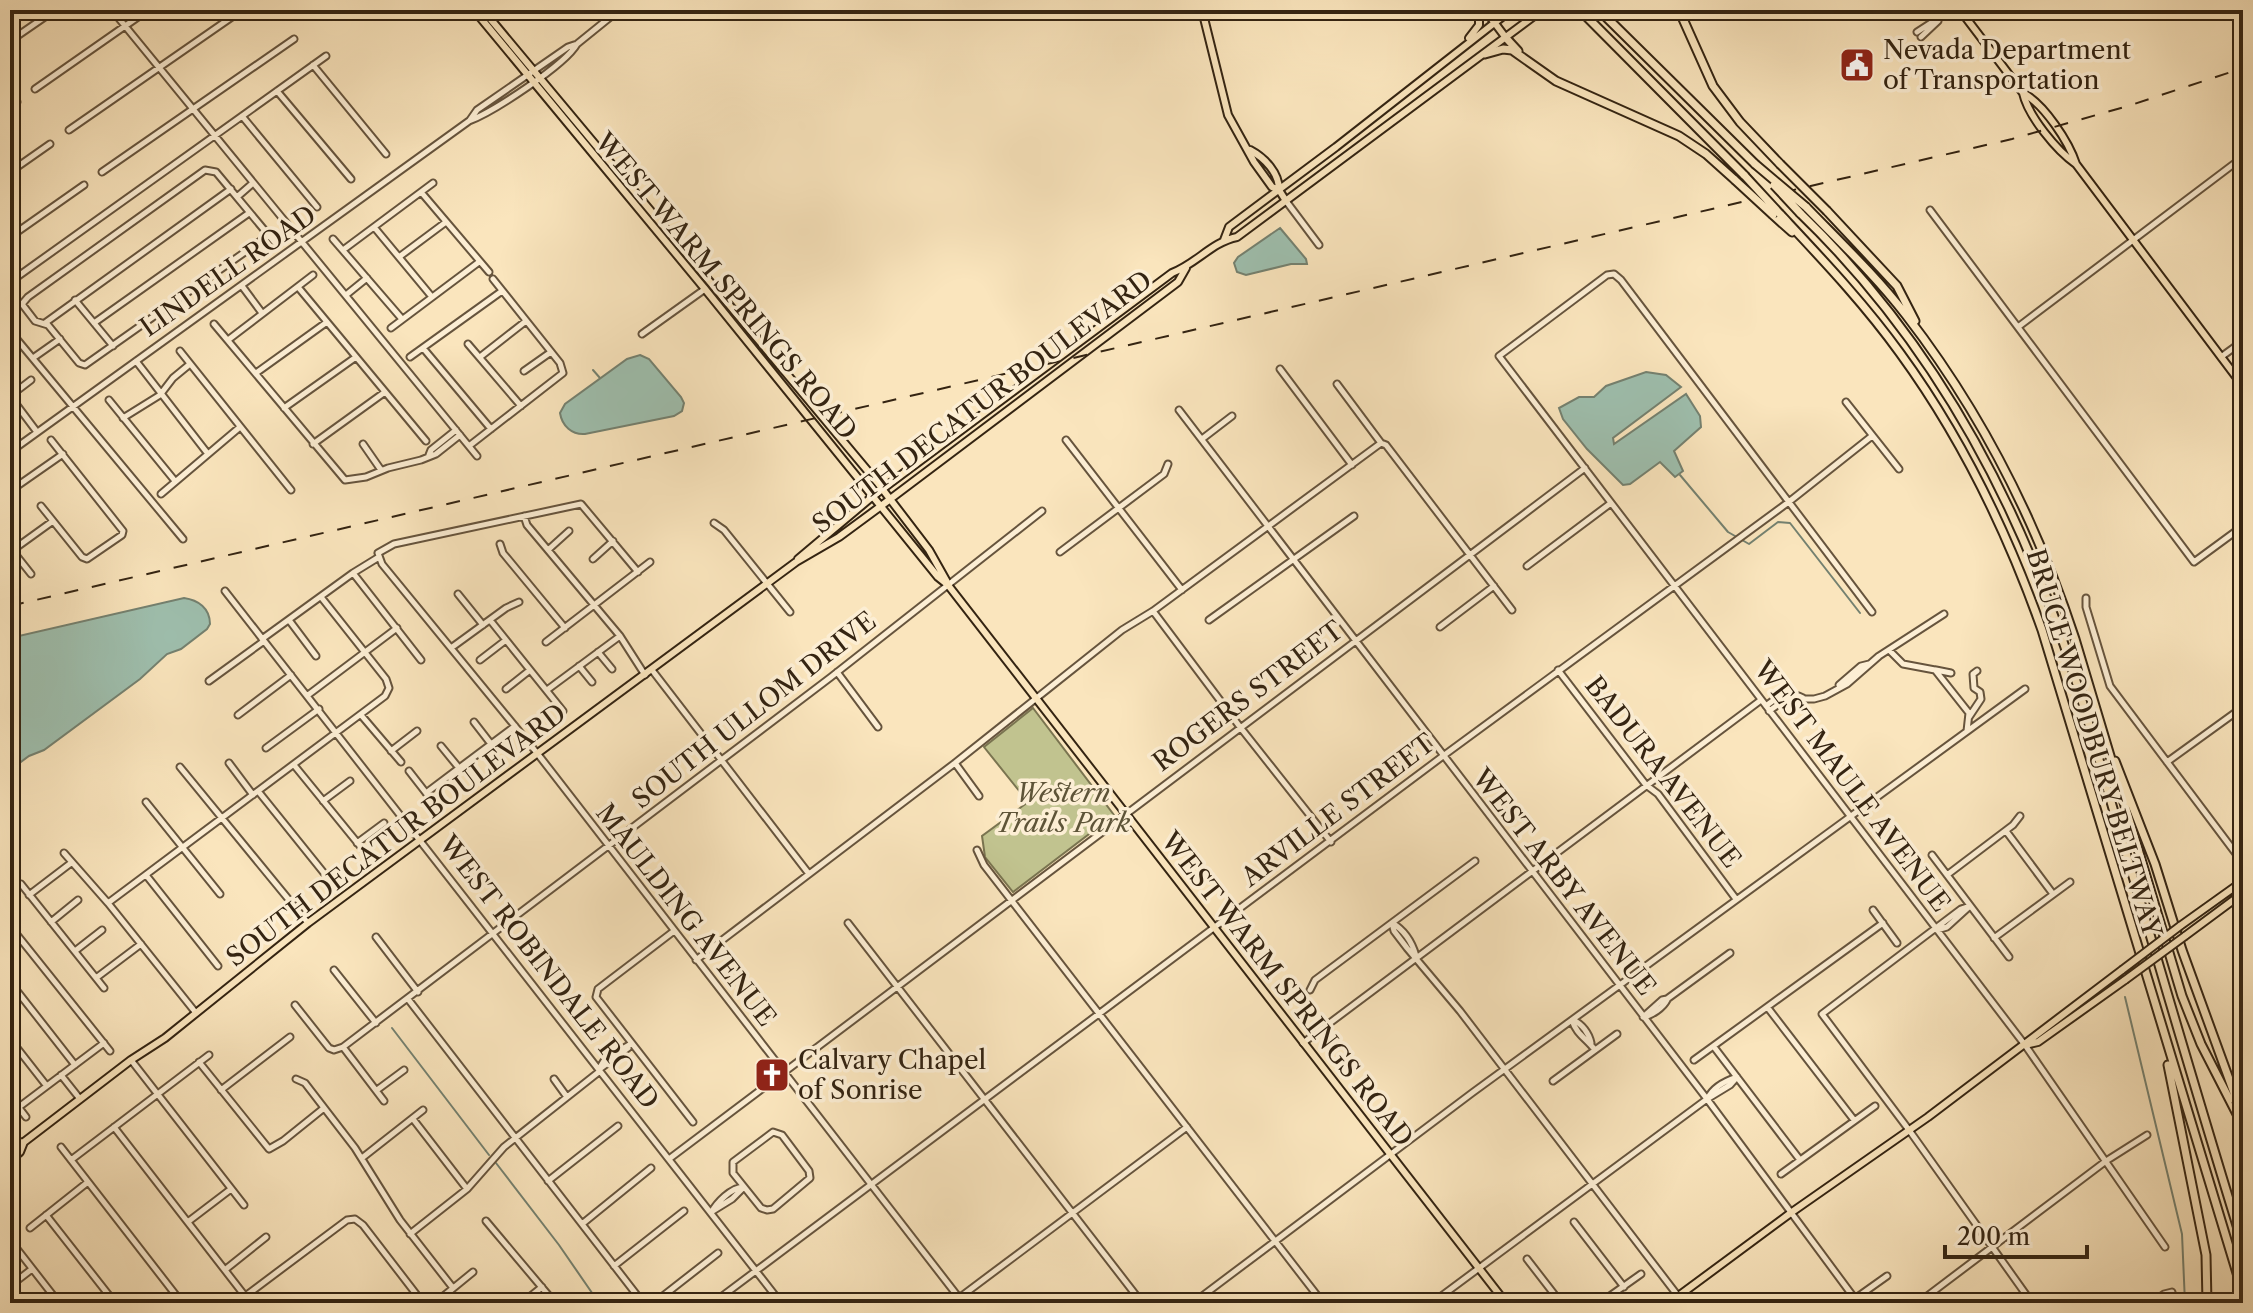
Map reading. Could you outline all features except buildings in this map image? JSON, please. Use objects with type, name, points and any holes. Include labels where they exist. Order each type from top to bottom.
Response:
[{"type":"highway","name":"BRUCE WOODBURY BELTWAY","points":[[1580,10],[1817,253],[1900,352],[1934,403],[1988,496],[2017,559],[2042,630],[2243,1293]]},
{"type":"highway","name":"BRUCE WOODBURY BELTWAY","points":[[1599,10],[1803,210],[1924,359],[1977,444],[2019,526],[2062,640],[2243,1245]]},
{"type":"highway","points":[[1679,10],[1713,86],[1740,122],[1897,286],[1926,342]]},
{"type":"highway","points":[[1506,38],[1528,61]]},
{"type":"highway","points":[[1485,54],[1508,49],[1575,90],[1679,136],[1777,215]]},
{"type":"highway","points":[[1803,210],[1893,299],[1926,342],[1992,444],[2040,543],[2068,616],[2182,996],[2201,1044],[2243,1125]]},
{"type":"highway","points":[[2099,722],[2151,853],[2182,950],[2237,1101],[2243,1132]]},
{"type":"highway","points":[[2163,1034],[2206,1255],[2207,1303]]},
{"type":"main road","name":"WEST WARM SPRINGS ROAD","points":[[474,10],[938,577],[948,585]]},
{"type":"main road","name":"WEST WARM SPRINGS ROAD","points":[[483,10],[891,499],[929,550],[948,585],[1506,1303]]},
{"type":"main road","points":[[1202,10],[1228,115],[1254,162],[1286,201]]},
{"type":"main road","points":[[1482,10],[1506,38]]},
{"type":"main road","points":[[1458,50],[1479,25],[1482,10]]},
{"type":"main road","name":"SOUTH DECATUR BOULEVARD","points":[[1224,240],[1229,227],[1511,10]]},
{"type":"main road","name":"SOUTH DECATUR BOULEVARD","points":[[10,1144],[24,1142],[131,1060],[165,1038],[308,923],[796,562],[873,496],[1172,273],[1186,268],[1224,240],[1237,237],[1542,10]]},
{"type":"main road","points":[[1960,10],[2023,93],[2025,105],[2063,155],[2076,164],[2243,386]]},
{"type":"main road","name":"SOUTH DECATUR BOULEVARD","points":[[796,562],[839,537],[891,499],[1178,282],[1186,268]]},
{"type":"main road","points":[[1669,1303],[2025,1045],[2243,881]]},
{"type":"main road","points":[[2025,1045],[2038,1042],[2243,893]]},
{"type":"main road","name":"SOUTH DECATUR BOULEVARD","points":[[10,1160],[20,1152],[24,1142]]},
{"type":"street","points":[[10,41],[55,10]]},
{"type":"street","points":[[112,10],[477,456]]},
{"type":"street","points":[[35,89],[148,10]]},
{"type":"street","points":[[69,130],[242,10]]},
{"type":"street","name":"LINDELL ROAD","points":[[10,452],[469,121],[482,116],[532,82],[619,10]]},
{"type":"street","points":[[1919,34],[1951,10]]},
{"type":"street","points":[[102,172],[294,39]]},
{"type":"street","name":"LINDELL ROAD","points":[[469,121],[477,110],[526,75],[577,44]]},
{"type":"street","points":[[10,282],[326,56]]},
{"type":"street","points":[[313,65],[386,154]]},
{"type":"street","points":[[277,91],[351,179]]},
{"type":"street","points":[[10,106],[17,102]]},
{"type":"street","points":[[242,116],[317,207]]},
{"type":"street","points":[[10,172],[50,144]]},
{"type":"street","points":[[2018,327],[2243,157]]},
{"type":"street","points":[[269,235],[85,365],[79,363],[45,323],[35,321],[22,304],[205,170],[216,172],[249,213],[269,235],[276,244]]},
{"type":"street","points":[[237,197],[253,183]]},
{"type":"street","points":[[343,250],[433,183]]},
{"type":"street","points":[[10,237],[84,185]]},
{"type":"street","points":[[45,323],[231,189]]},
{"type":"street","points":[[421,192],[489,272]]},
{"type":"street","points":[[1286,201],[1319,245]]},
{"type":"street","points":[[1930,210],[2194,562],[2243,526]]},
{"type":"street","points":[[94,323],[249,213]]},
{"type":"street","points":[[399,257],[446,222]]},
{"type":"street","points":[[374,227],[432,297]]},
{"type":"street","points":[[333,239],[402,319]]},
{"type":"street","points":[[391,328],[479,262]]},
{"type":"street","name":"WEST MAULE AVENUE","points":[[1790,501],[1614,274],[1607,275],[1499,356],[2025,1045],[2165,1247]]},
{"type":"street","points":[[228,340],[313,275]]},
{"type":"street","points":[[346,295],[367,278]]},
{"type":"street","points":[[469,446],[563,373],[563,368],[493,279]]},
{"type":"street","points":[[242,286],[262,313]]},
{"type":"street","points":[[298,287],[426,441]]},
{"type":"street","points":[[642,334],[705,289]]},
{"type":"street","points":[[410,357],[502,291]]},
{"type":"street","points":[[75,300],[113,346]]},
{"type":"street","points":[[480,357],[526,321]]},
{"type":"street","points":[[256,373],[327,322]]},
{"type":"street","points":[[214,324],[345,480],[366,477],[436,454],[458,433]]},
{"type":"street","points":[[11,335],[183,539]]},
{"type":"street","points":[[33,358],[60,339]]},
{"type":"street","points":[[2221,357],[2243,341]]},
{"type":"street","points":[[468,344],[521,406]]},
{"type":"street","points":[[423,348],[491,429]]},
{"type":"street","points":[[180,351],[291,490]]},
{"type":"street","points":[[524,371],[551,352]]},
{"type":"street","points":[[284,408],[356,357]]},
{"type":"street","points":[[136,361],[208,454]]},
{"type":"street","points":[[123,418],[160,395],[173,378],[190,364]]},
{"type":"street","points":[[1280,369],[1352,465]]},
{"type":"street","points":[[31,380],[10,396],[37,432]]},
{"type":"street","points":[[1337,384],[1512,610]]},
{"type":"street","points":[[313,444],[385,392]]},
{"type":"street","points":[[109,400],[175,481]]},
{"type":"street","points":[[1846,402],[1899,469]]},
{"type":"street","name":"WEST ARBY AVENUE","points":[[1179,410],[1707,1099],[1792,1212],[1854,1302]]},
{"type":"street","points":[[1202,439],[1232,416]]},
{"type":"street","points":[[161,494],[240,427]]},
{"type":"street","name":"ARVILLE STREET","points":[[713,1303],[1558,670],[1790,501],[1872,436]]},
{"type":"street","points":[[41,506],[82,557],[87,559],[122,535],[123,531],[51,440]]},
{"type":"street","points":[[1066,440],[1182,590]]},
{"type":"street","points":[[696,960],[955,763],[1122,630],[1153,611],[1381,443]]},
{"type":"street","points":[[363,444],[381,470]]},
{"type":"street","points":[[10,491],[63,454]]},
{"type":"street","points":[[1060,552],[1164,474],[1168,464]]},
{"type":"street","name":"ROGERS STREET","points":[[669,1159],[1585,468]]},
{"type":"street","points":[[1790,501],[1872,612]]},
{"type":"street","points":[[1527,566],[1611,503]]},
{"type":"street","points":[[209,681],[394,544],[581,504],[638,572]]},
{"type":"street","name":"SOUTH ULLOM DRIVE","points":[[295,1005],[329,1048],[343,1047],[723,760],[1042,511]]},
{"type":"street","points":[[524,516],[527,525],[620,636],[645,675]]},
{"type":"street","points":[[1209,620],[1354,516]]},
{"type":"street","points":[[31,574],[11,551],[53,521]]},
{"type":"street","points":[[714,523],[724,530],[790,612]]},
{"type":"street","points":[[548,550],[569,531]]},
{"type":"street","points":[[593,559],[613,541]]},
{"type":"street","points":[[500,544],[503,553],[565,628]]},
{"type":"street","name":"MAULDING AVENUE","points":[[378,555],[382,564],[537,753],[961,1301]]},
{"type":"street","points":[[546,642],[650,562]]},
{"type":"street","points":[[353,573],[421,660]]},
{"type":"street","points":[[1440,627],[1494,586]]},
{"type":"street","name":"WEST ROBINDALE ROAD","points":[[225,591],[781,1303]]},
{"type":"street","points":[[458,594],[483,625]]},
{"type":"street","points":[[108,903],[385,696],[389,688],[386,679],[321,597]]},
{"type":"street","points":[[2086,598],[2110,686],[2243,863]]},
{"type":"street","points":[[451,648],[519,602]]},
{"type":"street","points":[[1153,611],[1331,842]]},
{"type":"street","points":[[1767,709],[1786,699],[1822,697],[1861,666],[1869,664],[1944,614]]},
{"type":"street","points":[[289,620],[316,656]]},
{"type":"street","points":[[490,620],[563,711]]},
{"type":"street","points":[[308,695],[397,628]]},
{"type":"street","points":[[547,690],[620,636]]},
{"type":"street","points":[[480,660],[506,640]]},
{"type":"street","points":[[1889,650],[1899,662],[1951,673]]},
{"type":"street","points":[[598,652],[612,669]]},
{"type":"street","points":[[579,666],[592,682]]},
{"type":"street","points":[[506,689],[530,670]]},
{"type":"street","points":[[652,670],[809,874]]},
{"type":"street","name":"BADURA AVENUE","points":[[1558,670],[1646,785],[1658,794],[1736,899]]},
{"type":"street","points":[[1935,670],[1967,710],[1969,718]]},
{"type":"street","points":[[1966,732],[1969,718],[1981,699],[1980,692],[1974,688],[1973,674],[1977,671]]},
{"type":"street","points":[[837,672],[878,727]]},
{"type":"street","points":[[238,715],[291,675]]},
{"type":"street","points":[[1193,1303],[1504,1069],[2025,689]]},
{"type":"street","points":[[1303,1043],[1761,700]]},
{"type":"street","points":[[2167,762],[2243,707]]},
{"type":"street","points":[[266,748],[319,709]]},
{"type":"street","points":[[361,715],[401,762]]},
{"type":"street","points":[[474,722],[491,744]]},
{"type":"street","points":[[426,793],[515,726]]},
{"type":"street","points":[[391,751],[417,731]]},
{"type":"street","points":[[441,746],[459,768]]},
{"type":"street","points":[[229,763],[332,883]]},
{"type":"street","points":[[955,763],[979,796]]},
{"type":"street","points":[[294,765],[369,857]]},
{"type":"street","points":[[180,767],[308,923]]},
{"type":"street","points":[[409,771],[437,807]]},
{"type":"street","points":[[323,801],[350,781]]},
{"type":"street","points":[[146,802],[220,894]]},
{"type":"street","points":[[1947,875],[2006,831],[2020,816]]},
{"type":"street","points":[[357,843],[384,823]]},
{"type":"street","points":[[2006,831],[2053,894]]},
{"type":"street","points":[[977,850],[984,865],[1323,1303]]},
{"type":"street","points":[[64,853],[196,1013]]},
{"type":"street","points":[[1932,855],[2009,957]]},
{"type":"street","points":[[1310,990],[1315,980],[1475,861]]},
{"type":"street","points":[[29,895],[71,863]]},
{"type":"street","points":[[146,875],[218,966]]},
{"type":"street","points":[[1994,938],[2070,882]]},
{"type":"street","points":[[21,884],[104,988]]},
{"type":"street","points":[[51,922],[78,900]]},
{"type":"street","points":[[1970,906],[1961,909],[1936,931],[1822,1014],[2032,1303]]},
{"type":"street","points":[[1873,910],[1897,943]]},
{"type":"street","points":[[848,923],[1142,1303]]},
{"type":"street","points":[[1392,923],[1413,945],[1416,957],[1678,1296]]},
{"type":"street","points":[[1694,1060],[1883,923]]},
{"type":"street","points":[[10,926],[110,1051]]},
{"type":"street","points":[[75,951],[102,930]]},
{"type":"street","points":[[674,931],[598,989],[596,997],[693,1122]]},
{"type":"street","points":[[376,937],[418,992]]},
{"type":"street","points":[[96,978],[141,944]]},
{"type":"street","points":[[1643,1017],[1650,1016],[1665,1005],[1667,999],[1730,953]]},
{"type":"street","points":[[334,970],[376,1023]]},
{"type":"street","points":[[10,982],[75,1065]]},
{"type":"street","points":[[408,999],[643,1303]]},
{"type":"street","points":[[1768,1008],[1854,1120]]},
{"type":"street","points":[[1572,1020],[1584,1041],[1593,1047]]},
{"type":"street","points":[[1553,1081],[1593,1047],[1617,1034]]},
{"type":"street","points":[[221,1090],[290,1037]]},
{"type":"street","points":[[10,1039],[47,1086]]},
{"type":"street","points":[[19,1107],[104,1043]]},
{"type":"street","points":[[410,1234],[467,1189],[515,1138],[631,1044]]},
{"type":"street","points":[[343,1047],[384,1101]]},
{"type":"street","points":[[1714,1047],[1800,1160]]},
{"type":"street","points":[[71,1160],[209,1055]]},
{"type":"street","points":[[131,1060],[244,1205]]},
{"type":"street","points":[[199,1062],[269,1149],[324,1108]]},
{"type":"street","points":[[377,1090],[404,1070]]},
{"type":"street","points":[[61,1075],[80,1099]]},
{"type":"street","points":[[1432,1303],[1707,1099],[1726,1080],[1737,1077]]},
{"type":"street","points":[[296,1079],[305,1083],[362,1158],[410,1234],[453,1288]]},
{"type":"street","points":[[554,1079],[567,1097]]},
{"type":"street","points":[[10,1096],[26,1117]]},
{"type":"street","points":[[1781,1174],[1875,1106]]},
{"type":"street","points":[[362,1158],[423,1110]]},
{"type":"street","points":[[413,1119],[467,1189]]},
{"type":"street","points":[[548,1181],[618,1126]]},
{"type":"street","points":[[114,1127],[245,1296]]},
{"type":"street","points":[[961,1301],[1187,1127]]},
{"type":"street","points":[[711,1213],[716,1204],[738,1186],[744,1187],[761,1208],[773,1209],[808,1182],[809,1171],[782,1135],[773,1132],[733,1162],[733,1173],[744,1187]]},
{"type":"street","points":[[1918,1303],[2106,1161],[2147,1135]]},
{"type":"street","points":[[61,1147],[182,1303]]},
{"type":"street","points":[[582,1224],[651,1168]]},
{"type":"street","points":[[30,1228],[88,1182]]},
{"type":"street","points":[[189,1221],[231,1189]]},
{"type":"street","points":[[614,1266],[684,1211]]},
{"type":"street","points":[[46,1215],[115,1303]]},
{"type":"street","points":[[236,1303],[347,1220],[355,1219],[363,1225],[423,1303]]},
{"type":"street","points":[[486,1221],[555,1303]]},
{"type":"street","points":[[1574,1222],[1624,1287]]},
{"type":"street","points":[[226,1269],[266,1237]]},
{"type":"street","points":[[10,1240],[59,1303]]},
{"type":"street","points":[[654,1303],[718,1253]]},
{"type":"street","points":[[1527,1259],[1561,1303]]},
{"type":"street","points":[[10,1286],[32,1269]]},
{"type":"street","points":[[435,1303],[473,1272]]},
{"type":"street","points":[[1600,1303],[1641,1274]]},
{"type":"street","points":[[1854,1302],[1887,1276]]},
{"type":"street","points":[[522,1303],[542,1287]]},
{"type":"street","points":[[2152,1303],[2172,1292]]},
{"type":"green space","name":"Western Trails Park","points":[[1033,708],[1114,815],[1013,892],[985,857],[982,836],[1028,802],[984,747]]},
{"type":"shaded area","points":[[1280,228],[1307,264],[1291,264],[1246,275],[1237,272],[1234,263],[1238,257]]},
{"type":"shaded area","points":[[640,355],[649,359],[681,397],[684,403],[682,411],[674,416],[585,434],[568,429],[560,413],[565,404],[627,359]]},
{"type":"shaded area","points":[[1646,372],[1666,375],[1681,387],[1613,438],[1614,444],[1686,394],[1700,416],[1701,427],[1674,451],[1683,471],[1675,477],[1660,462],[1630,484],[1623,485],[1587,449],[1563,419],[1559,408],[1579,397],[1594,397],[1606,386]]},
{"type":"shaded area","points":[[184,598],[205,609],[210,624],[207,629],[181,649],[167,654],[140,679],[44,750],[29,756],[10,770],[10,638]]},
{"type":"waterway","points":[[593,370],[600,378]]},
{"type":"waterway","points":[[1680,475],[1728,532],[1749,544],[1778,522],[1790,523],[1860,613]]},
{"type":"waterway","points":[[2125,997],[2182,1234],[2185,1303]]},
{"type":"waterway","points":[[392,1028],[489,1155]]},
{"type":"waterway","points":[[496,1163],[599,1303]]},
{"type":"railway","points":[[10,606],[2012,139],[2128,106],[2243,68]]},
{"type":"place","name":"Nevada Department of Transportation","points":[[1857,65]]},
{"type":"place","name":"Calvary Chapel of Sonrise","points":[[772,1075]]}]
